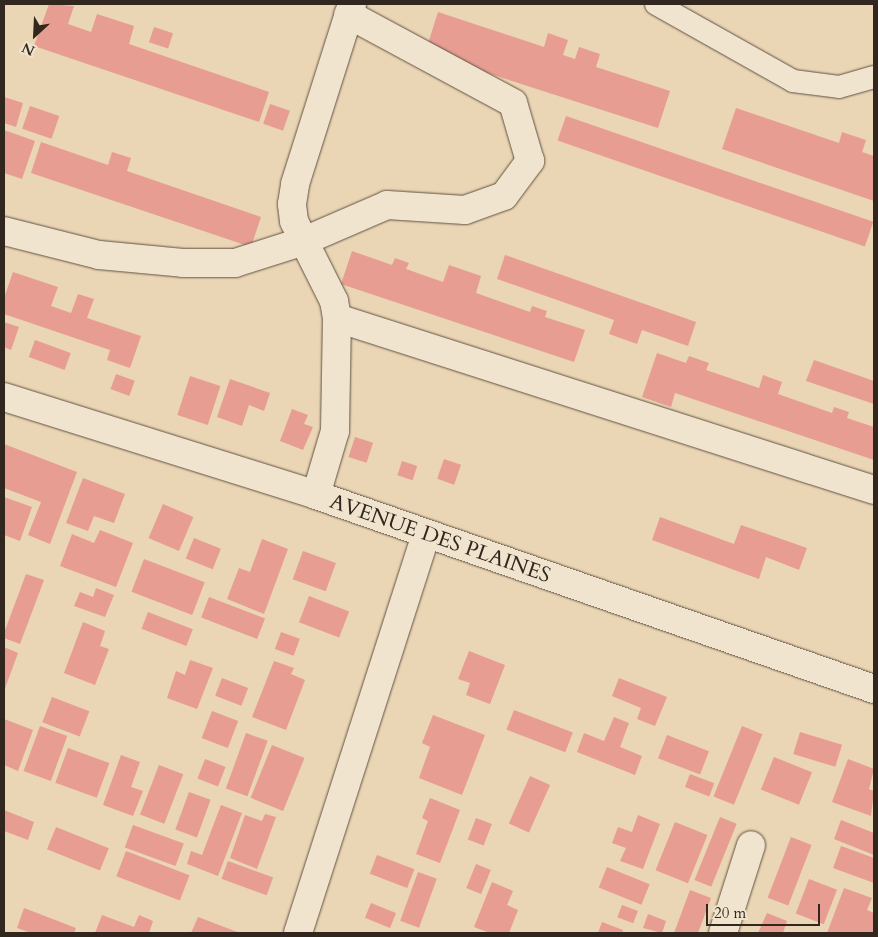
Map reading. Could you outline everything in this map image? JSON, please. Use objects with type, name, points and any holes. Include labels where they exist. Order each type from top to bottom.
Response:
[{"type":"street","points":[[4,231],[99,255],[183,264],[235,263],[304,240],[387,204],[465,210],[504,196],[530,161],[512,103],[350,9],[295,184],[294,221],[304,240],[334,301],[337,318],[335,431],[316,495]]},
{"type":"street","points":[[337,318],[874,490]]},
{"type":"street","name":"AVENUE DES PLAINES","points":[[4,397],[316,495],[874,689]]},
{"type":"street","points":[[298,933],[426,534]]},
{"type":"street","points":[[722,933],[751,845]]},
{"type":"lane","points":[[656,4],[793,81],[839,87],[874,77]]},
{"type":"building","points":[[49,4],[74,6],[68,24],[91,32],[97,14],[134,26],[129,44],[269,92],[259,122],[34,46]]},
{"type":"building","points":[[438,12],[544,47],[548,33],[568,40],[563,55],[575,59],[579,47],[600,54],[596,67],[670,91],[658,128],[425,53]]},
{"type":"building","points":[[154,27],[173,33],[168,48],[149,42]]},
{"type":"building","points":[[4,97],[23,103],[16,127],[4,123]]},
{"type":"building","points":[[270,104],[290,111],[283,131],[263,124]]},
{"type":"building","points":[[30,106],[59,116],[51,139],[22,129]]},
{"type":"building","points":[[736,108],[839,143],[842,132],[866,140],[862,152],[874,156],[874,201],[722,149]]},
{"type":"building","points":[[566,116],[873,222],[865,246],[558,141]]},
{"type":"building","points":[[4,130],[35,141],[22,179],[4,173]]},
{"type":"building","points":[[41,142],[108,165],[112,152],[131,158],[127,171],[261,217],[251,247],[31,173]]},
{"type":"building","points":[[352,251],[392,265],[395,258],[409,263],[406,269],[443,282],[449,265],[481,276],[476,293],[530,312],[532,306],[547,311],[545,317],[585,330],[574,362],[341,284]]},
{"type":"building","points":[[505,255],[696,322],[688,346],[642,330],[637,344],[609,334],[614,320],[497,279]]},
{"type":"building","points":[[13,272],[58,287],[51,306],[71,313],[78,294],[94,299],[87,318],[141,336],[130,368],[107,360],[110,350],[4,314],[4,298]]},
{"type":"building","points":[[4,322],[19,327],[11,350],[4,347]]},
{"type":"building","points":[[35,340],[71,353],[65,370],[29,357]]},
{"type":"building","points":[[657,353],[686,363],[689,356],[709,363],[706,370],[759,388],[763,375],[782,382],[778,394],[832,413],[834,407],[849,412],[847,418],[874,427],[874,460],[675,393],[671,407],[642,397]]},
{"type":"building","points":[[814,360],[874,381],[874,404],[806,381]]},
{"type":"building","points":[[116,374],[135,381],[129,396],[111,389]]},
{"type":"building","points":[[190,376],[220,386],[208,425],[177,415]]},
{"type":"building","points":[[230,379],[270,393],[264,411],[249,405],[242,426],[217,417]]},
{"type":"building","points":[[292,409],[308,415],[304,424],[313,427],[303,450],[280,441]]},
{"type":"building","points":[[355,437],[373,443],[367,463],[349,457]]},
{"type":"building","points":[[4,444],[77,472],[50,544],[28,535],[41,502],[4,488]]},
{"type":"building","points":[[444,459],[461,465],[454,485],[437,479]]},
{"type":"building","points":[[402,461],[417,466],[413,480],[397,475]]},
{"type":"building","points":[[83,478],[125,494],[114,523],[94,516],[88,531],[66,523]]},
{"type":"building","points":[[4,497],[32,507],[20,541],[4,535]]},
{"type":"building","points":[[163,504],[193,517],[179,551],[149,538]]},
{"type":"building","points":[[660,517],[734,544],[741,525],[807,548],[799,570],[766,557],[759,579],[652,540]]},
{"type":"building","points":[[100,530],[133,543],[116,587],[60,566],[72,534],[94,543]]},
{"type":"building","points":[[194,538],[221,549],[213,569],[186,558]]},
{"type":"building","points":[[262,539],[288,549],[264,614],[227,599],[239,568],[250,572]]},
{"type":"building","points":[[303,551],[336,563],[326,591],[293,579]]},
{"type":"building","points":[[144,559],[205,582],[192,615],[131,592]]},
{"type":"building","points":[[26,574],[44,580],[20,644],[4,638],[4,633]]},
{"type":"building","points":[[96,588],[114,595],[105,617],[74,606],[80,592],[93,597]]},
{"type":"building","points":[[309,596],[349,611],[339,638],[299,622]]},
{"type":"building","points":[[209,597],[265,619],[257,639],[201,618]]},
{"type":"building","points":[[148,612],[193,629],[186,646],[142,629]]},
{"type":"building","points":[[83,622],[105,631],[100,646],[109,649],[95,685],[64,673]]},
{"type":"building","points":[[281,632],[300,639],[294,656],[275,649]]},
{"type":"building","points":[[4,647],[18,653],[4,691]]},
{"type":"building","points":[[469,651],[505,665],[490,704],[466,695],[470,683],[458,679]]},
{"type":"building","points":[[190,660],[213,668],[197,709],[167,698],[176,671],[185,675]]},
{"type":"building","points":[[274,661],[294,668],[291,674],[305,680],[286,730],[252,717]]},
{"type":"building","points":[[222,678],[248,688],[241,706],[215,696]]},
{"type":"building","points":[[619,678],[667,697],[655,726],[637,719],[641,708],[612,696]]},
{"type":"building","points":[[52,697],[89,711],[80,737],[42,722]]},
{"type":"building","points":[[514,710],[573,733],[565,752],[506,730]]},
{"type":"building","points":[[212,711],[238,721],[228,748],[202,738]]},
{"type":"building","points":[[433,715],[485,735],[462,795],[419,778],[430,747],[422,743]]},
{"type":"building","points":[[614,717],[629,723],[620,747],[642,756],[635,775],[577,752],[584,733],[604,741]]},
{"type":"building","points":[[4,719],[33,730],[18,771],[4,765]]},
{"type":"building","points":[[40,726],[67,736],[51,781],[24,771]]},
{"type":"building","points":[[742,726],[762,734],[734,805],[714,796]]},
{"type":"building","points":[[800,732],[842,745],[835,767],[793,754]]},
{"type":"building","points":[[246,733],[268,741],[247,796],[226,788]]},
{"type":"building","points":[[667,735],[709,751],[700,774],[658,758]]},
{"type":"building","points":[[272,745],[304,758],[283,811],[251,798]]},
{"type":"building","points":[[68,748],[109,763],[97,798],[55,783]]},
{"type":"building","points":[[121,755],[140,762],[131,787],[143,791],[133,816],[103,805]]},
{"type":"building","points":[[774,757],[812,772],[799,805],[761,789]]},
{"type":"building","points":[[205,759],[226,767],[218,786],[197,779]]},
{"type":"building","points":[[848,759],[874,769],[869,789],[874,791],[871,816],[832,802]]},
{"type":"building","points":[[159,765],[183,774],[164,824],[140,814]]},
{"type":"building","points":[[690,774],[714,783],[709,796],[685,787]]},
{"type":"building","points":[[530,776],[550,785],[529,832],[509,824]]},
{"type":"building","points":[[189,792],[211,800],[197,837],[175,830]]},
{"type":"building","points":[[430,798],[460,810],[440,863],[416,854],[428,821],[422,818]]},
{"type":"building","points":[[221,805],[242,813],[218,876],[187,864],[191,851],[202,855]]},
{"type":"building","points":[[4,810],[34,822],[28,840],[4,831]]},
{"type":"building","points":[[265,814],[276,817],[257,869],[230,858],[245,815],[262,821]]},
{"type":"building","points":[[638,815],[660,824],[643,869],[620,861],[626,848],[612,843],[618,827],[632,832]]},
{"type":"building","points":[[720,817],[737,824],[711,887],[695,880]]},
{"type":"building","points":[[476,818],[492,824],[484,846],[468,839]]},
{"type":"building","points":[[841,820],[874,833],[874,855],[834,839]]},
{"type":"building","points":[[675,822],[707,835],[688,883],[656,870]]},
{"type":"building","points":[[133,825],[184,843],[176,866],[125,848]]},
{"type":"building","points":[[56,827],[109,848],[100,871],[47,849]]},
{"type":"building","points":[[791,837],[812,845],[788,906],[768,898]]},
{"type":"building","points":[[841,846],[874,858],[874,883],[833,868]]},
{"type":"building","points":[[126,851],[189,875],[180,901],[116,876]]},
{"type":"building","points":[[377,855],[414,869],[407,888],[370,874]]},
{"type":"building","points":[[228,861],[273,877],[267,895],[222,879]]},
{"type":"building","points":[[476,864],[491,870],[481,894],[466,888]]},
{"type":"building","points":[[607,867],[650,884],[641,905],[599,887]]},
{"type":"building","points":[[418,872],[437,879],[419,928],[400,921]]},
{"type":"building","points":[[809,879],[837,890],[824,924],[796,914]]},
{"type":"building","points":[[492,882],[513,891],[507,905],[518,910],[509,933],[490,933],[474,927]]},
{"type":"building","points":[[844,888],[872,898],[867,910],[874,913],[873,933],[827,933]]},
{"type":"building","points":[[690,890],[711,898],[698,933],[674,933]]},
{"type":"building","points":[[371,903],[396,913],[390,928],[365,918]]},
{"type":"building","points":[[622,905],[638,911],[633,923],[617,917]]},
{"type":"building","points":[[24,908],[76,928],[74,933],[31,933],[17,928]]},
{"type":"building","points":[[767,913],[787,921],[783,933],[758,933]]},
{"type":"building","points":[[648,914],[666,921],[662,933],[643,928]]},
{"type":"building","points":[[102,915],[134,927],[139,915],[153,921],[149,933],[95,933]]},
{"type":"building","points":[[198,917],[240,933],[191,933]]},
{"type":"building","points":[[602,922],[623,930],[622,933],[598,933]]}]
